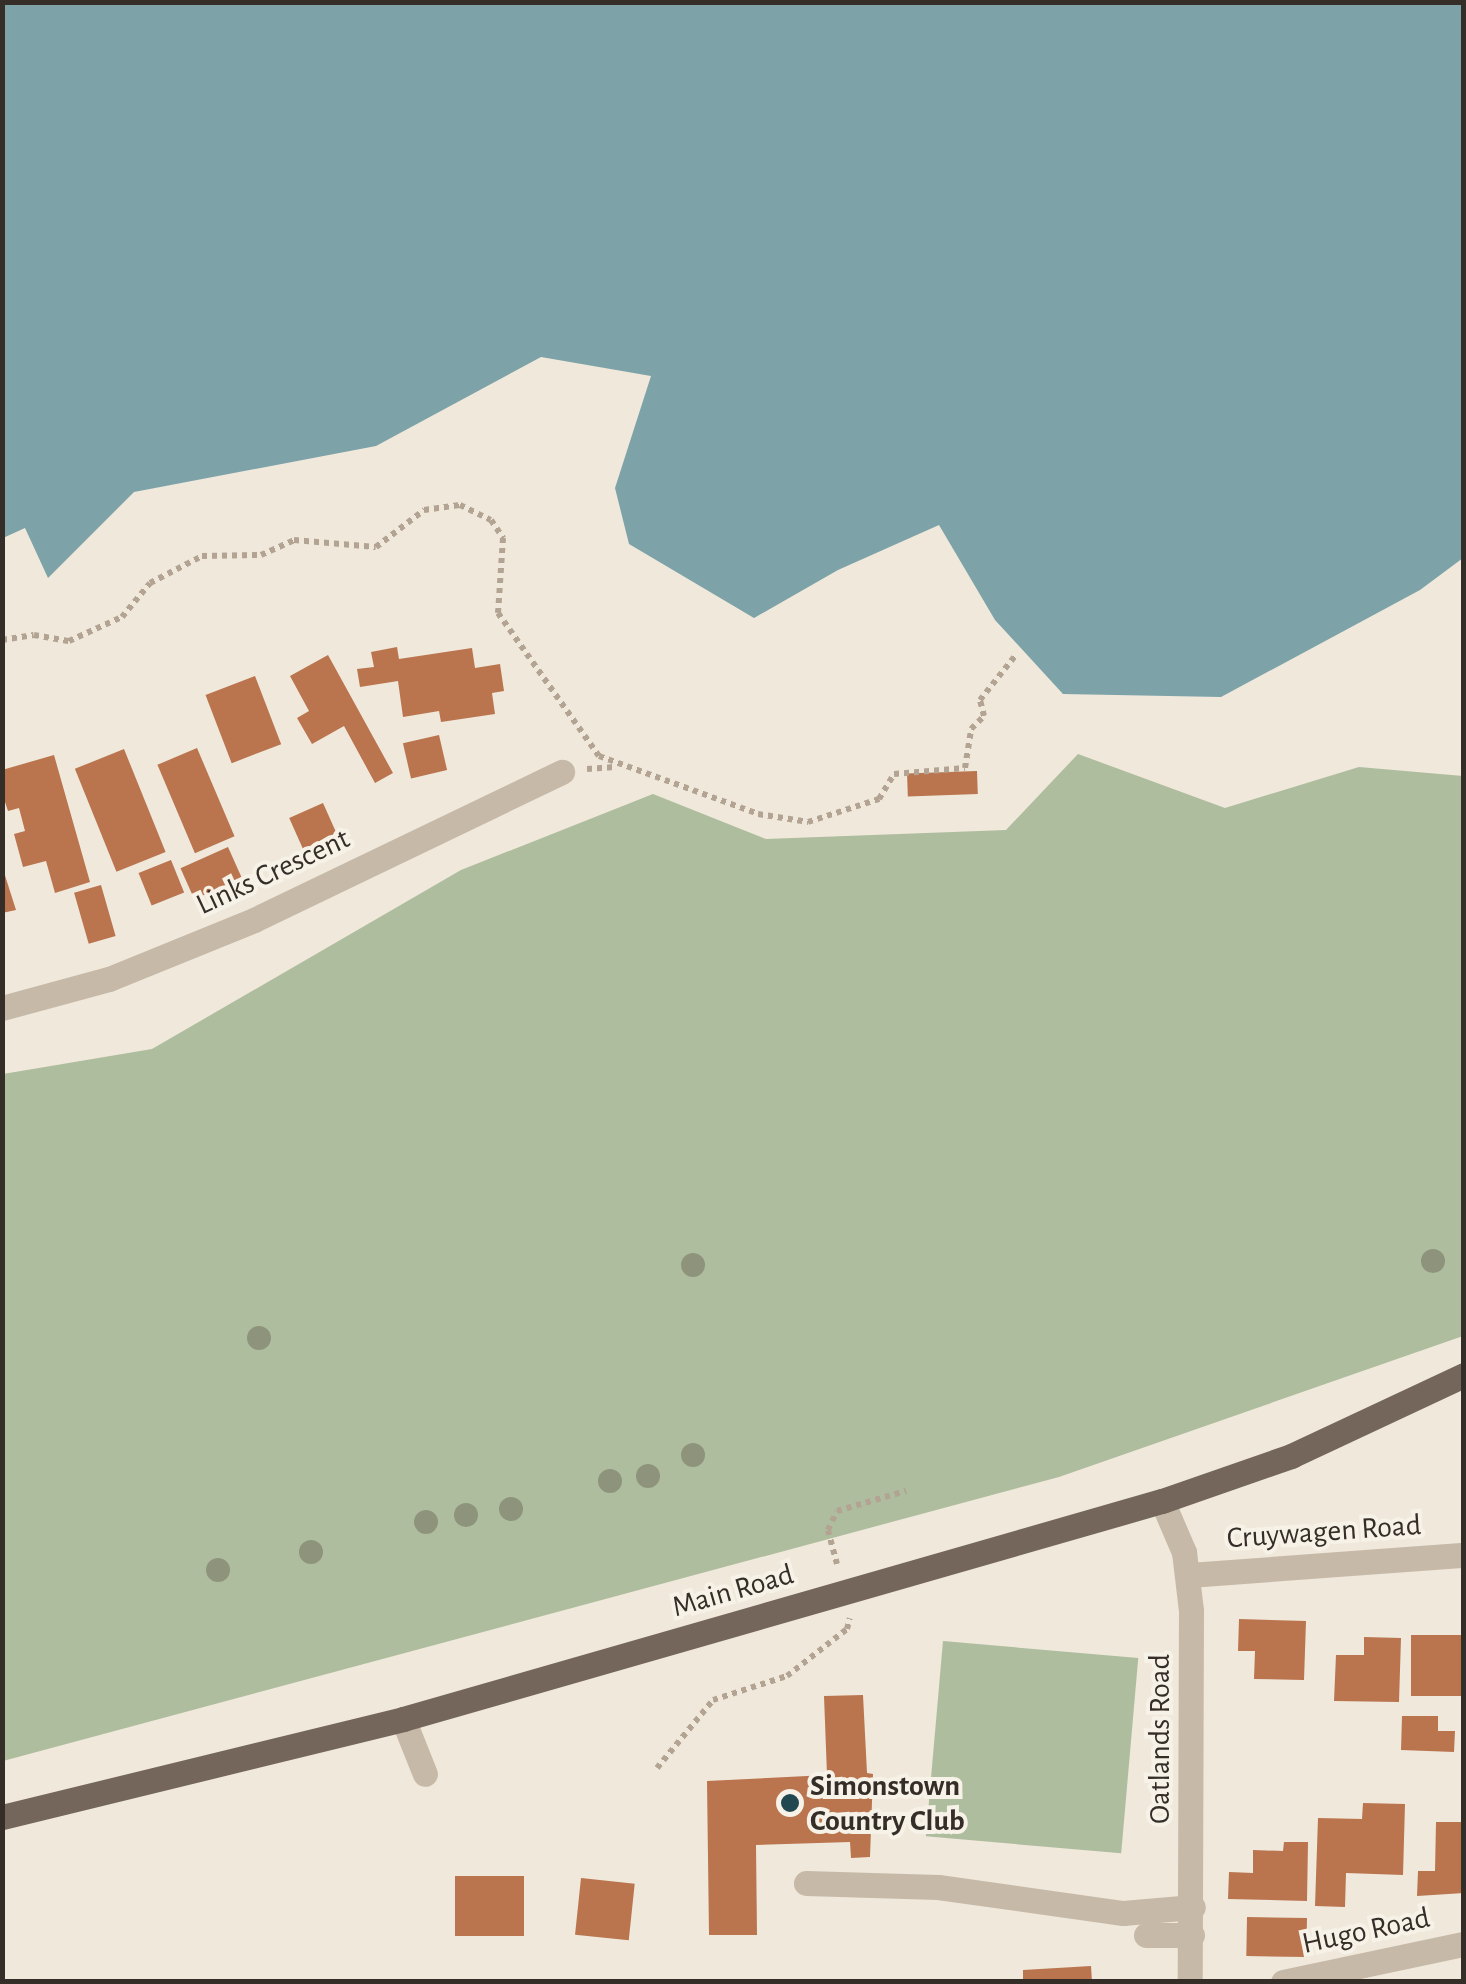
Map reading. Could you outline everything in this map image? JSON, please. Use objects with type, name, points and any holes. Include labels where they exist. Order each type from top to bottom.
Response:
[{"type":"main road","name":"Main Road","points":[[2,1817],[403,1719],[1162,1501],[1275,1463],[1464,1375]]},
{"type":"street","name":"Links Crescent","points":[[2,1008],[108,979],[254,920],[562,772]]},
{"type":"street","name":"Oatlands Road","points":[[1162,1501],[1189,1575],[1194,1907],[1190,1982]]},
{"type":"street","name":"Cruywagen Road","points":[[1189,1575],[1464,1555]]},
{"type":"street","points":[[403,1719],[424,1774]]},
{"type":"street","points":[[806,1883],[938,1887],[1123,1913],[1194,1907]]},
{"type":"street","points":[[1146,1934],[1192,1935]]},
{"type":"street","name":"Hugo Road","points":[[1283,1982],[1464,1944]]},
{"type":"path","points":[[2,640],[34,635],[69,641],[122,617],[150,582],[202,556],[261,555],[294,540],[376,547],[424,510],[460,506],[491,520],[503,538],[498,613],[598,756],[758,814],[808,822],[880,799],[894,774],[965,768],[970,729],[984,716],[980,700],[1015,656]]},
{"type":"path","points":[[837,1564],[828,1530],[836,1511],[906,1491]]},
{"type":"path","points":[[657,1768],[713,1700],[787,1676],[848,1628],[851,1613]]},
{"type":"green space","points":[[1078,754],[1225,808],[1359,767],[1463,776],[1463,1336],[1059,1477],[3,1761],[3,1074],[152,1049],[461,870],[653,794],[766,839],[1006,830]]},
{"type":"green space","points":[[943,1641],[1138,1658],[1121,1853],[926,1836]]},
{"type":"water","points":[[2,3],[1463,3],[1463,558],[1420,590],[1221,697],[1063,694],[995,620],[939,525],[838,570],[754,618],[629,544],[615,488],[651,376],[541,357],[376,446],[134,492],[48,578],[25,528],[3,538]]},
{"type":"building","points":[[397,647],[399,659],[472,648],[475,668],[500,664],[504,691],[492,693],[495,714],[441,722],[439,711],[403,717],[398,681],[360,687],[357,669],[374,667],[371,652]]},
{"type":"building","points":[[328,655],[393,773],[375,783],[344,726],[312,744],[297,718],[309,711],[290,676]]},
{"type":"building","points":[[255,676],[281,744],[232,763],[206,695]]},
{"type":"building","points":[[439,735],[447,770],[411,778],[403,743]]},
{"type":"building","points":[[197,748],[235,836],[195,853],[157,765]]},
{"type":"building","points":[[124,749],[166,852],[116,872],[75,769]]},
{"type":"building","points":[[54,755],[90,882],[55,893],[46,861],[23,867],[14,834],[25,831],[19,808],[8,811],[2,793],[2,770]]},
{"type":"building","points":[[977,771],[978,794],[908,796],[907,773]]},
{"type":"building","points":[[323,803],[337,834],[303,849],[289,818]]},
{"type":"building","points":[[228,847],[242,878],[194,899],[180,868]]},
{"type":"building","points":[[171,860],[184,892],[152,906],[139,873]]},
{"type":"building","points":[[2,866],[16,910],[2,913]]},
{"type":"building","points":[[101,885],[116,936],[89,944],[74,893]]},
{"type":"building","points":[[1239,1619],[1306,1621],[1304,1680],[1254,1679],[1255,1651],[1238,1651]]},
{"type":"building","points":[[1411,1635],[1464,1635],[1464,1696],[1411,1696]]},
{"type":"building","points":[[1364,1637],[1401,1638],[1399,1702],[1334,1701],[1336,1655],[1364,1655]]},
{"type":"building","name":"Simonstown Country Club","points":[[863,1695],[867,1773],[873,1774],[870,1857],[851,1858],[850,1842],[756,1845],[757,1935],[709,1935],[707,1781],[827,1775],[824,1696]]},
{"type":"building","points":[[1402,1716],[1438,1716],[1438,1731],[1455,1731],[1454,1752],[1401,1750]]},
{"type":"building","points":[[1363,1803],[1405,1804],[1403,1875],[1346,1873],[1345,1907],[1315,1906],[1318,1818],[1362,1819]]},
{"type":"building","points":[[1436,1822],[1464,1822],[1464,1893],[1417,1896],[1418,1871],[1435,1871]]},
{"type":"building","points":[[1284,1842],[1308,1842],[1307,1901],[1228,1899],[1229,1872],[1253,1873],[1253,1850],[1283,1851]]},
{"type":"building","points":[[455,1876],[524,1876],[524,1936],[455,1936]]},
{"type":"building","points":[[581,1878],[635,1884],[629,1940],[575,1935]]},
{"type":"building","points":[[1247,1917],[1307,1918],[1306,1957],[1246,1956]]},
{"type":"building","points":[[1091,1966],[1092,1982],[1023,1982],[1023,1970]]},
{"type":"place","name":"Simonstown Country Club","points":[[790,1803]]}]
